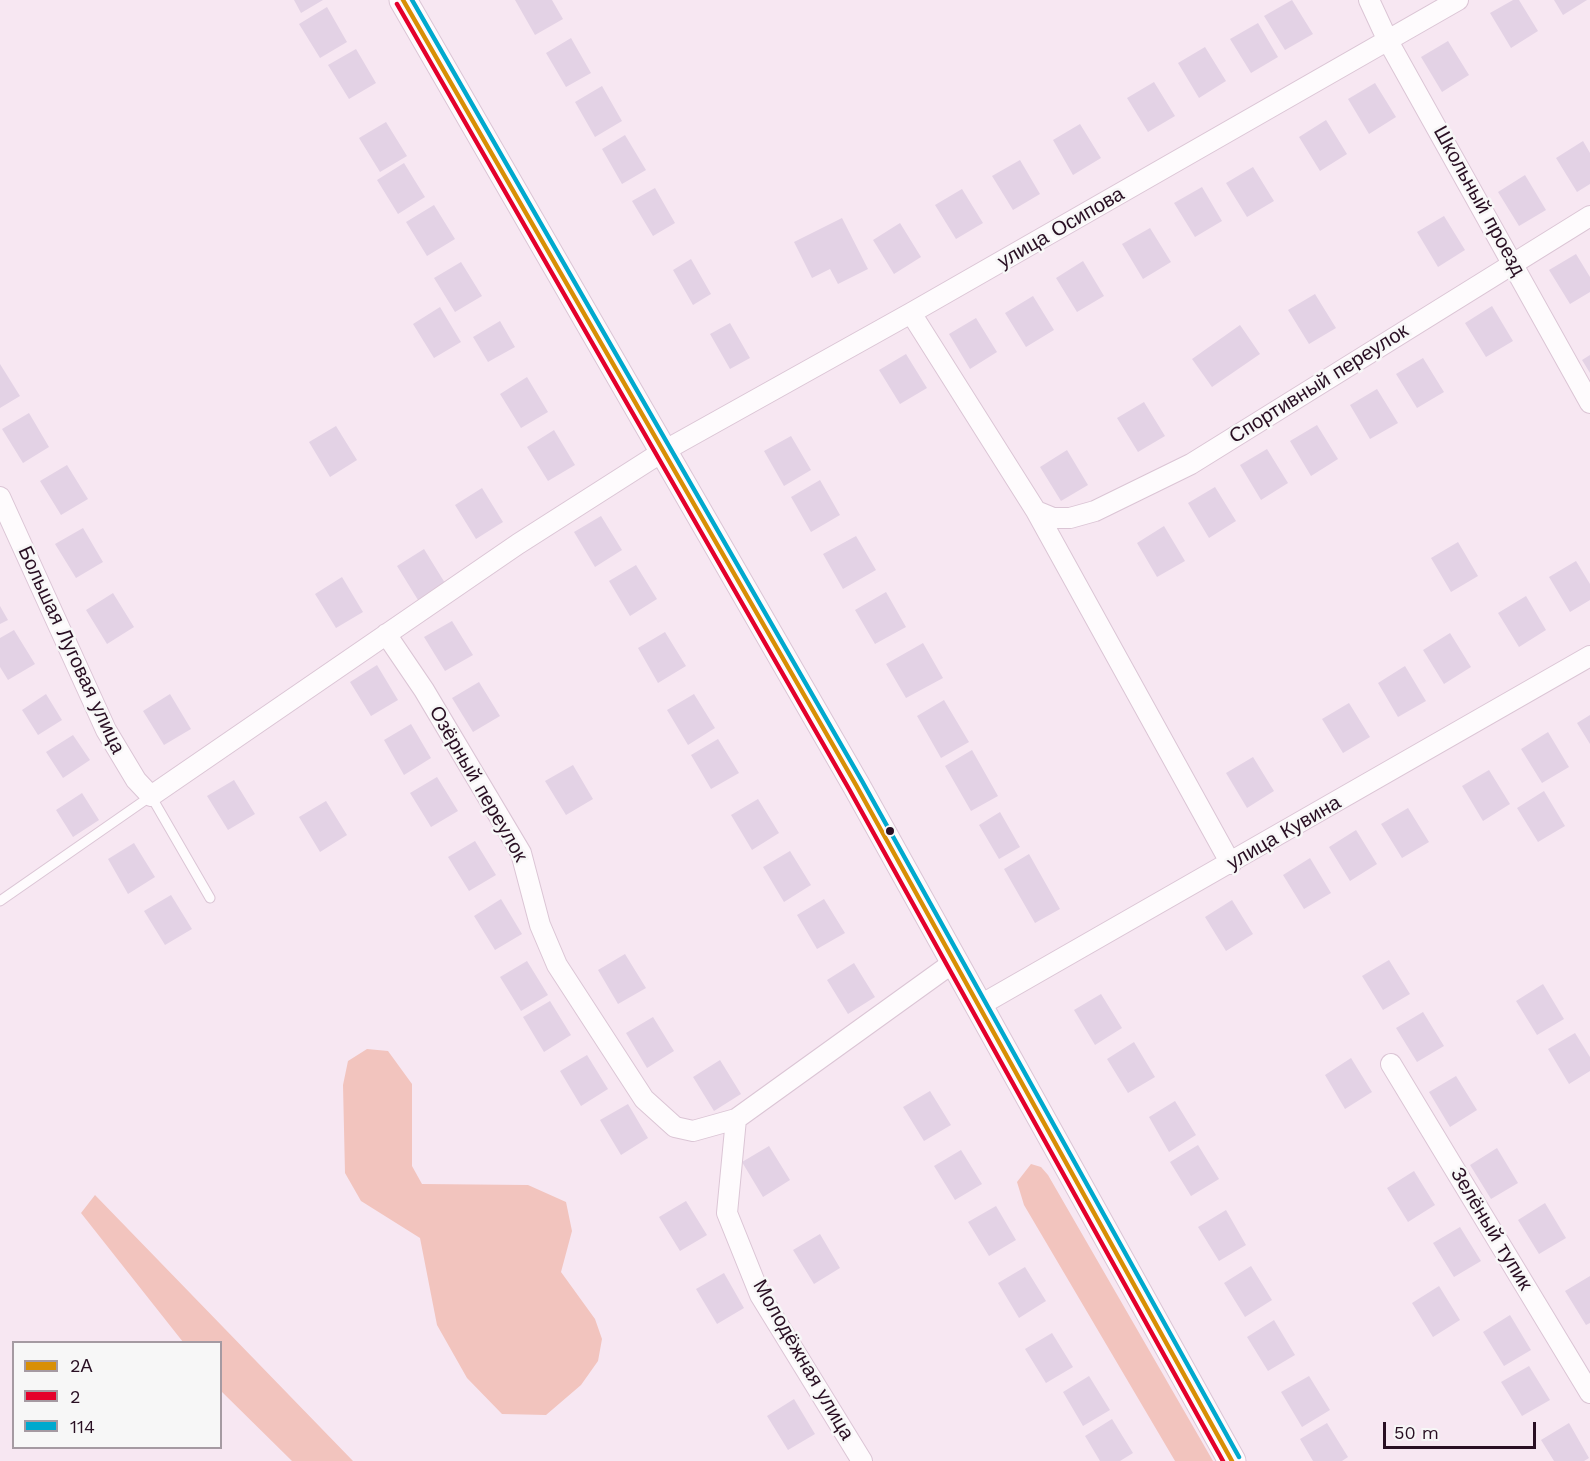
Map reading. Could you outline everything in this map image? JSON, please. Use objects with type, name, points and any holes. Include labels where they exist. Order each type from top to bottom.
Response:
[{"type":"main road","points":[[403,0],[856,785],[977,1007],[1232,1461]]},
{"type":"street","name":"Школьный проезд","points":[[1369,0],[1388,41],[1514,263],[1590,403]]},
{"type":"street","name":"улица Осипова","points":[[151,796],[518,544],[662,452],[911,313],[1458,0]]},
{"type":"street","name":"Спортивный переулок","points":[[1036,511],[1053,518],[1070,518],[1095,511],[1191,464],[1590,216]]},
{"type":"street","points":[[911,313],[1036,511],[1231,864]]},
{"type":"street","name":"Большая Луговая улица","points":[[0,497],[106,730],[136,780],[151,796]]},
{"type":"street","name":"Озёрный переулок","points":[[386,634],[424,690],[521,854],[540,925],[556,965],[644,1099],[675,1127],[693,1131],[736,1119]]},
{"type":"street","name":"улица Кувина","points":[[977,1007],[1231,864],[1590,656]]},
{"type":"street","points":[[736,1119],[954,962]]},
{"type":"street","name":"Зелёный тупик","points":[[1391,1064],[1590,1394]]},
{"type":"street","name":"Молодёжная улица","points":[[736,1119],[727,1213],[760,1295],[862,1461]]},
{"type":"lane","points":[[0,901],[151,796],[210,898]]},
{"type":"shaded area","points":[[367,1049],[388,1051],[412,1084],[412,1166],[422,1184],[528,1185],[566,1202],[572,1231],[561,1272],[595,1319],[602,1339],[598,1361],[581,1385],[546,1415],[502,1414],[467,1378],[437,1325],[420,1238],[361,1201],[345,1173],[343,1085],[348,1061]]},
{"type":"shaded area","points":[[1031,1164],[1041,1167],[1048,1175],[1213,1461],[1175,1461],[1024,1205],[1017,1182]]},
{"type":"shaded area","points":[[95,1195],[353,1461],[292,1461],[222,1392],[222,1341],[182,1341],[81,1213]]},
{"type":"building","points":[[294,0],[323,0],[301,13]]},
{"type":"building","points":[[515,0],[552,0],[563,19],[535,35]]},
{"type":"building","points":[[1292,0],[1313,34],[1285,50],[1264,16]]},
{"type":"building","points":[[1513,0],[1519,0],[1538,31],[1511,48],[1490,13]]},
{"type":"building","points":[[1554,0],[1587,0],[1563,15]]},
{"type":"building","points":[[327,7],[347,42],[320,58],[299,24]]},
{"type":"building","points":[[1258,23],[1278,57],[1251,73],[1230,39]]},
{"type":"building","points":[[571,38],[591,73],[566,87],[546,53]]},
{"type":"building","points":[[1448,41],[1469,75],[1442,92],[1421,57]]},
{"type":"building","points":[[1205,47],[1226,81],[1199,98],[1178,63]]},
{"type":"building","points":[[356,49],[376,83],[349,99],[328,65]]},
{"type":"building","points":[[1154,82],[1175,116],[1148,132],[1127,98]]},
{"type":"building","points":[[1375,83],[1396,117],[1369,134],[1348,99]]},
{"type":"building","points":[[602,86],[622,121],[595,137],[575,102]]},
{"type":"building","points":[[1326,120],[1347,154],[1320,171],[1299,137]]},
{"type":"building","points":[[386,122],[407,156],[380,172],[359,138]]},
{"type":"building","points":[[1080,124],[1101,158],[1073,175],[1053,140]]},
{"type":"building","points":[[625,135],[646,170],[622,184],[602,149]]},
{"type":"building","points":[[1583,141],[1590,153],[1590,184],[1577,192],[1556,158]]},
{"type":"building","points":[[1020,160],[1040,194],[1013,210],[992,176]]},
{"type":"building","points":[[404,163],[425,197],[398,214],[377,180]]},
{"type":"building","points":[[1253,167],[1274,201],[1247,217],[1226,183]]},
{"type":"building","points":[[1525,175],[1546,210],[1519,226],[1498,192]]},
{"type":"building","points":[[1202,187],[1222,221],[1195,237],[1174,203]]},
{"type":"building","points":[[655,188],[675,223],[653,236],[632,201]]},
{"type":"building","points":[[962,189],[983,223],[956,239],[935,205]]},
{"type":"building","points":[[434,205],[455,239],[427,256],[406,222]]},
{"type":"building","points":[[1444,216],[1465,250],[1438,267],[1417,232]]},
{"type":"building","points":[[842,218],[868,269],[838,284],[830,269],[812,278],[794,242]]},
{"type":"building","points":[[900,223],[921,257],[894,274],[873,240]]},
{"type":"building","points":[[1150,228],[1171,262],[1143,279],[1122,244]]},
{"type":"building","points":[[1576,254],[1590,277],[1590,292],[1570,304],[1549,270]]},
{"type":"building","points":[[691,259],[711,294],[693,305],[673,270]]},
{"type":"building","points":[[1083,261],[1104,296],[1077,312],[1056,278]]},
{"type":"building","points":[[461,262],[482,296],[455,312],[434,278]]},
{"type":"building","points":[[1315,294],[1336,328],[1309,344],[1288,310]]},
{"type":"building","points":[[1033,296],[1054,330],[1026,347],[1005,313]]},
{"type":"building","points":[[1492,306],[1513,341],[1486,357],[1465,323]]},
{"type":"building","points":[[440,307],[461,342],[434,358],[413,324]]},
{"type":"building","points":[[976,318],[997,352],[970,369],[949,334]]},
{"type":"building","points":[[500,321],[515,347],[488,362],[473,337]]},
{"type":"building","points":[[730,323],[750,358],[730,369],[710,334]]},
{"type":"building","points":[[1240,325],[1260,354],[1212,387],[1192,359]]},
{"type":"building","points":[[906,354],[927,388],[900,404],[879,370]]},
{"type":"building","points":[[1590,355],[1590,373],[1582,360]]},
{"type":"building","points":[[1423,358],[1444,392],[1417,408],[1396,374]]},
{"type":"building","points":[[0,364],[20,396],[0,408]]},
{"type":"building","points":[[527,377],[548,412],[521,428],[500,394]]},
{"type":"building","points":[[1377,389],[1398,423],[1370,439],[1350,405]]},
{"type":"building","points":[[1144,402],[1165,436],[1138,452],[1117,418]]},
{"type":"building","points":[[29,413],[49,447],[23,463],[2,429]]},
{"type":"building","points":[[1317,425],[1338,459],[1311,476],[1290,441]]},
{"type":"building","points":[[336,426],[357,460],[330,477],[309,442]]},
{"type":"building","points":[[554,430],[575,465],[548,481],[527,447]]},
{"type":"building","points":[[791,436],[811,470],[784,486],[764,451]]},
{"type":"building","points":[[1267,449],[1288,483],[1261,500],[1240,465]]},
{"type":"building","points":[[1067,450],[1088,485],[1061,501],[1040,467]]},
{"type":"building","points":[[67,465],[88,499],[61,515],[40,481]]},
{"type":"building","points":[[820,480],[840,515],[811,532],[791,497]]},
{"type":"building","points":[[1215,487],[1236,521],[1209,538],[1188,503]]},
{"type":"building","points":[[482,488],[503,522],[476,539],[455,505]]},
{"type":"building","points":[[601,516],[622,550],[595,567],[574,532]]},
{"type":"building","points":[[1164,526],[1185,561],[1157,577],[1137,543]]},
{"type":"building","points":[[83,528],[103,562],[76,578],[55,544]]},
{"type":"building","points":[[856,536],[876,570],[843,589],[823,554]]},
{"type":"building","points":[[1458,542],[1478,576],[1451,592],[1431,558]]},
{"type":"building","points":[[424,549],[445,583],[418,600],[397,566]]},
{"type":"building","points":[[1576,561],[1590,584],[1590,600],[1570,612],[1549,577]]},
{"type":"building","points":[[636,565],[657,599],[630,616],[609,581]]},
{"type":"building","points":[[342,577],[363,612],[336,628],[315,594]]},
{"type":"building","points":[[886,592],[906,627],[875,644],[855,610]]},
{"type":"building","points":[[113,593],[134,627],[107,644],[86,610]]},
{"type":"building","points":[[1526,596],[1546,630],[1519,647],[1498,613]]},
{"type":"building","points":[[0,606],[8,620],[0,624]]},
{"type":"building","points":[[452,621],[473,655],[445,671],[424,637]]},
{"type":"building","points":[[14,630],[35,664],[8,680],[0,667],[0,638]]},
{"type":"building","points":[[665,632],[686,666],[658,683],[638,648]]},
{"type":"building","points":[[1450,633],[1471,667],[1444,684],[1423,650]]},
{"type":"building","points":[[923,643],[943,678],[906,698],[886,664]]},
{"type":"building","points":[[377,665],[398,700],[371,716],[350,682]]},
{"type":"building","points":[[1405,666],[1426,701],[1398,717],[1378,683]]},
{"type":"building","points":[[479,682],[500,716],[473,732],[452,698]]},
{"type":"building","points":[[46,694],[62,720],[38,735],[22,710]]},
{"type":"building","points":[[170,694],[191,729],[164,745],[143,711]]},
{"type":"building","points":[[694,694],[715,728],[688,745],[667,710]]},
{"type":"building","points":[[944,700],[969,742],[941,758],[917,716]]},
{"type":"building","points":[[1349,703],[1370,737],[1343,753],[1322,719]]},
{"type":"building","points":[[1590,715],[1590,744],[1577,723]]},
{"type":"building","points":[[411,724],[431,758],[404,775],[384,740]]},
{"type":"building","points":[[1548,732],[1569,767],[1542,783],[1521,749]]},
{"type":"building","points":[[73,735],[90,760],[63,778],[46,752]]},
{"type":"building","points":[[718,739],[739,773],[711,789],[691,755]]},
{"type":"building","points":[[972,750],[998,796],[971,811],[945,766]]},
{"type":"building","points":[[1253,757],[1274,791],[1247,808],[1226,773]]},
{"type":"building","points":[[573,765],[593,799],[566,815],[545,781]]},
{"type":"building","points":[[1489,770],[1510,804],[1483,821],[1462,786]]},
{"type":"building","points":[[437,777],[458,811],[431,827],[410,793]]},
{"type":"building","points":[[234,780],[255,814],[228,830],[207,796]]},
{"type":"building","points":[[1544,791],[1565,826],[1538,842],[1517,808]]},
{"type":"building","points":[[82,793],[99,820],[73,837],[56,810]]},
{"type":"building","points":[[758,799],[779,833],[752,850],[731,815]]},
{"type":"building","points":[[326,801],[347,835],[320,852],[299,817]]},
{"type":"building","points":[[1408,808],[1429,842],[1402,858],[1381,824]]},
{"type":"building","points":[[1000,812],[1020,847],[999,859],[979,825]]},
{"type":"building","points":[[1356,830],[1377,864],[1350,881],[1329,847]]},
{"type":"building","points":[[475,841],[496,875],[469,891],[448,857]]},
{"type":"building","points":[[134,843],[155,877],[128,894],[108,859]]},
{"type":"building","points":[[790,851],[811,885],[784,902],[763,867]]},
{"type":"building","points":[[1029,854],[1060,909],[1035,923],[1004,869]]},
{"type":"building","points":[[1310,858],[1331,893],[1304,909],[1283,875]]},
{"type":"building","points":[[171,895],[192,929],[165,945],[144,911]]},
{"type":"building","points":[[501,899],[522,934],[495,950],[474,916]]},
{"type":"building","points":[[824,899],[845,933],[817,949],[797,915]]},
{"type":"building","points":[[1232,900],[1253,934],[1226,951],[1205,917]]},
{"type":"building","points":[[625,954],[646,988],[618,1004],[598,970]]},
{"type":"building","points":[[1389,960],[1410,994],[1383,1010],[1362,976]]},
{"type":"building","points":[[527,961],[548,995],[521,1011],[500,977]]},
{"type":"building","points":[[854,963],[875,997],[848,1014],[827,980]]},
{"type":"building","points":[[1543,984],[1564,1019],[1537,1035],[1516,1001]]},
{"type":"building","points":[[1101,994],[1122,1028],[1095,1045],[1074,1010]]},
{"type":"building","points":[[550,1001],[571,1035],[544,1052],[523,1017]]},
{"type":"building","points":[[1423,1012],[1444,1046],[1417,1062],[1396,1028]]},
{"type":"building","points":[[653,1017],[674,1051],[647,1068],[626,1033]]},
{"type":"building","points":[[1575,1033],[1590,1057],[1590,1071],[1569,1084],[1548,1049]]},
{"type":"building","points":[[1134,1042],[1155,1077],[1128,1093],[1107,1059]]},
{"type":"building","points":[[587,1055],[608,1089],[581,1106],[560,1071]]},
{"type":"building","points":[[1351,1058],[1372,1092],[1345,1109],[1325,1075]]},
{"type":"building","points":[[720,1060],[741,1094],[714,1111],[693,1077]]},
{"type":"building","points":[[1456,1076],[1477,1110],[1450,1127],[1429,1092]]},
{"type":"building","points":[[930,1091],[951,1125],[924,1141],[903,1107]]},
{"type":"building","points":[[1175,1101],[1196,1135],[1169,1152],[1149,1117]]},
{"type":"building","points":[[628,1104],[648,1138],[621,1155],[600,1120]]},
{"type":"building","points":[[1198,1145],[1219,1179],[1191,1196],[1170,1162]]},
{"type":"building","points":[[769,1146],[790,1180],[763,1197],[742,1162]]},
{"type":"building","points":[[1497,1148],[1518,1183],[1491,1199],[1470,1165]]},
{"type":"building","points":[[961,1150],[982,1184],[955,1200],[934,1166]]},
{"type":"building","points":[[1414,1171],[1435,1205],[1408,1222],[1387,1188]]},
{"type":"building","points":[[686,1201],[707,1235],[680,1251],[659,1217]]},
{"type":"building","points":[[1545,1203],[1566,1238],[1539,1254],[1518,1220]]},
{"type":"building","points":[[996,1206],[1016,1240],[989,1256],[968,1222]]},
{"type":"building","points":[[1226,1210],[1246,1245],[1219,1261],[1198,1227]]},
{"type":"building","points":[[1460,1227],[1481,1261],[1454,1277],[1433,1243]]},
{"type":"building","points":[[820,1234],[840,1268],[814,1284],[793,1250]]},
{"type":"building","points":[[1251,1266],[1272,1300],[1245,1317],[1224,1283]]},
{"type":"building","points":[[1025,1267],[1046,1301],[1019,1318],[998,1283]]},
{"type":"building","points":[[724,1273],[744,1308],[717,1324],[696,1289]]},
{"type":"building","points":[[1590,1276],[1590,1323],[1586,1325],[1565,1291]]},
{"type":"building","points":[[1439,1286],[1460,1320],[1433,1337],[1412,1303]]},
{"type":"building","points":[[1510,1315],[1531,1350],[1504,1366],[1483,1332]]},
{"type":"building","points":[[1274,1320],[1295,1355],[1268,1371],[1247,1337]]},
{"type":"building","points":[[1052,1333],[1073,1367],[1046,1383],[1025,1349]]},
{"type":"building","points":[[1529,1366],[1550,1400],[1522,1416],[1501,1382]]},
{"type":"building","points":[[1089,1376],[1110,1410],[1083,1426],[1063,1392]]},
{"type":"building","points":[[1309,1376],[1330,1410],[1302,1427],[1281,1392]]},
{"type":"building","points":[[794,1399],[815,1434],[788,1450],[767,1416]]},
{"type":"building","points":[[1112,1419],[1133,1453],[1120,1461],[1100,1461],[1085,1436]]},
{"type":"building","points":[[1327,1423],[1348,1457],[1342,1461],[1313,1461],[1300,1439]]},
{"type":"building","points":[[1569,1423],[1589,1458],[1584,1461],[1554,1461],[1541,1440]]},
{"type":"transit line","name":"2А","points":[[403,0],[856,785],[1232,1461]]},
{"type":"transit line","name":"114","points":[[412,0],[862,781],[1239,1457]]},
{"type":"transit line","name":"2","points":[[397,4],[849,789],[1223,1461]]}]
